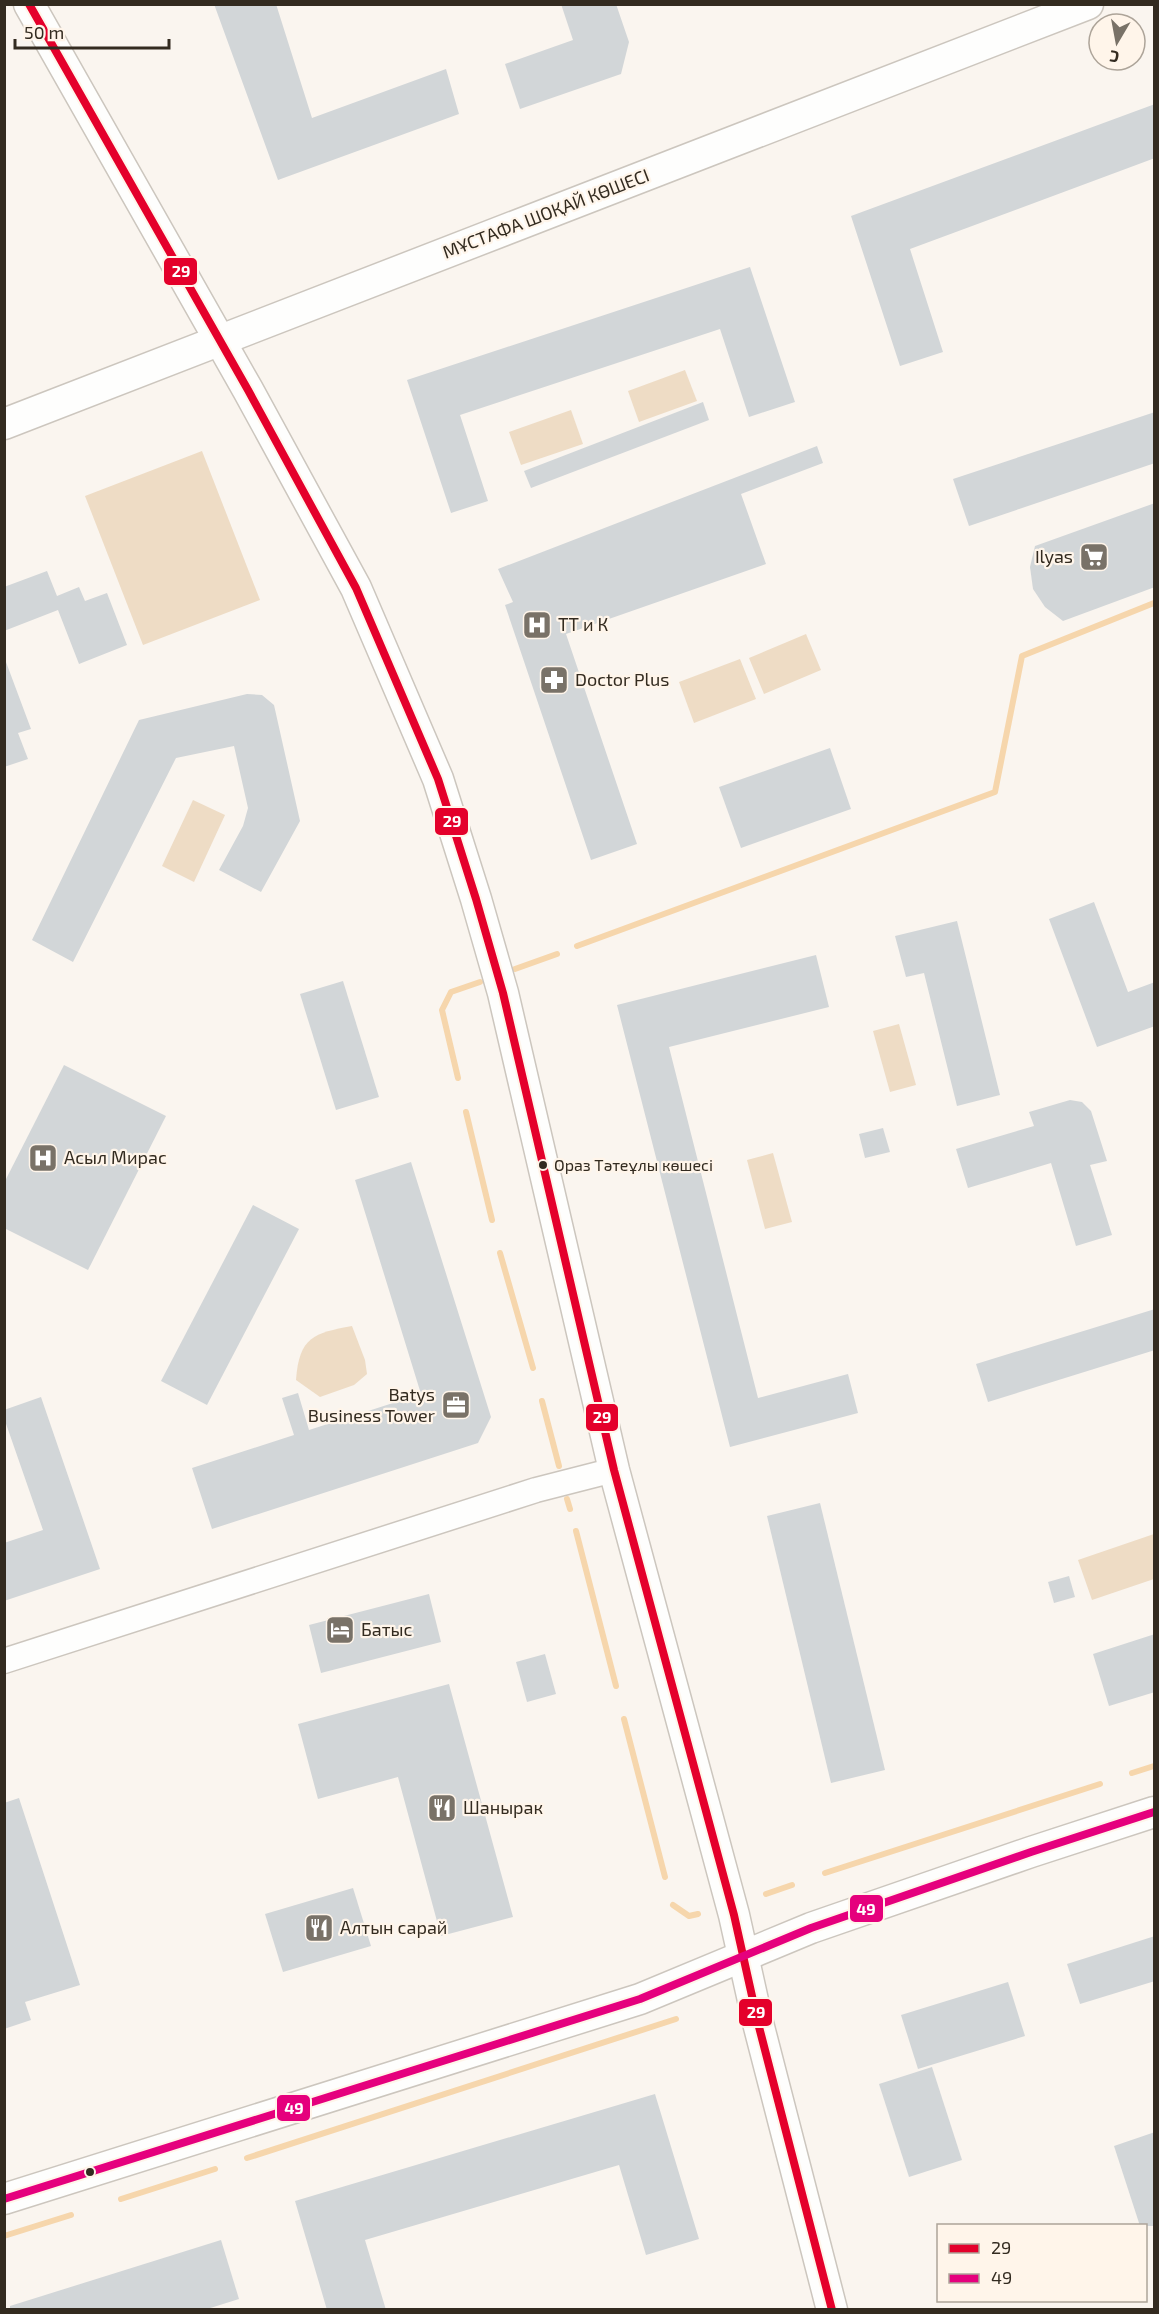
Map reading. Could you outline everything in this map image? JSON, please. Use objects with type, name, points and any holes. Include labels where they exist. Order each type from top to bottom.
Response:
[{"type":"street","points":[[29,4],[220,341],[356,588],[438,778],[503,993],[614,1470],[744,1955],[758,2023],[831,2310]]},
{"type":"street","name":"МҰСТАФА ШОҚАЙ КӨШЕСІ","points":[[4,424],[1088,4]]},
{"type":"street","points":[[4,1661],[536,1490],[614,1470]]},
{"type":"street","points":[[4,2199],[640,1999],[744,1955],[844,1917],[1155,1812]]},
{"type":"shaded area","points":[[685,370],[697,401],[639,422],[628,391]]},
{"type":"shaded area","points":[[571,410],[583,444],[521,465],[509,432]]},
{"type":"shaded area","points":[[202,451],[260,600],[143,645],[85,496]]},
{"type":"shaded area","points":[[806,634],[821,670],[764,694],[749,658]]},
{"type":"shaded area","points":[[740,659],[756,699],[694,723],[679,682]]},
{"type":"shaded area","points":[[193,800],[225,815],[194,882],[162,866]]},
{"type":"shaded area","points":[[899,1024],[916,1085],[890,1092],[873,1031]]},
{"type":"shaded area","points":[[773,1153],[792,1222],[765,1229],[747,1160]]},
{"type":"shaded area","points":[[352,1326],[365,1360],[367,1374],[354,1385],[320,1397],[296,1380],[301,1354],[305,1346],[318,1335]]},
{"type":"shaded area","points":[[1154,1534],[1154,1579],[1092,1600],[1078,1560]]},
{"type":"building","points":[[214,4],[276,4],[312,118],[446,69],[459,114],[278,180]]},
{"type":"building","points":[[561,4],[616,4],[629,42],[621,74],[520,109],[505,64],[573,40]]},
{"type":"building","points":[[1155,104],[1155,158],[910,249],[943,352],[900,366],[851,216]]},
{"type":"building","points":[[750,267],[795,402],[749,417],[720,329],[460,415],[488,501],[451,513],[407,380]]},
{"type":"building","points":[[703,402],[709,420],[531,488],[524,471]]},
{"type":"building","points":[[1155,412],[1155,463],[969,526],[953,479]]},
{"type":"building","points":[[817,446],[823,463],[741,494],[766,564],[566,634],[637,844],[591,860],[505,605],[513,602],[498,569]]},
{"type":"building","name":"Ilyas","points":[[1155,503],[1155,587],[1063,621],[1045,607],[1033,589],[1030,567],[1035,546]]},
{"type":"building","points":[[47,571],[57,596],[79,587],[85,601],[107,593],[127,645],[79,664],[58,610],[4,631],[4,587]]},
{"type":"building","points":[[4,662],[6,662],[31,729],[18,733],[28,759],[4,767]]},
{"type":"building","points":[[247,694],[262,695],[274,705],[300,821],[261,892],[219,870],[243,826],[248,808],[234,746],[176,758],[73,962],[32,940],[139,720]]},
{"type":"building","points":[[830,748],[851,809],[741,848],[719,787]]},
{"type":"building","points":[[1094,902],[1128,992],[1155,982],[1155,1026],[1097,1047],[1049,919]]},
{"type":"building","points":[[957,921],[1000,1095],[957,1106],[924,973],[906,977],[895,936]]},
{"type":"building","points":[[816,955],[829,1007],[669,1047],[758,1398],[848,1374],[858,1413],[730,1447],[617,1005]]},
{"type":"building","points":[[343,981],[379,1097],[336,1110],[300,994]]},
{"type":"building","points":[[64,1065],[166,1116],[88,1270],[4,1228],[4,1183]]},
{"type":"building","points":[[1070,1100],[1082,1102],[1091,1111],[1107,1161],[1090,1165],[1112,1235],[1076,1246],[1051,1163],[968,1188],[956,1149],[1034,1126],[1029,1112]]},
{"type":"building","points":[[883,1128],[890,1152],[865,1158],[859,1134]]},
{"type":"building","points":[[411,1162],[491,1417],[478,1443],[212,1529],[192,1468],[294,1435],[282,1398],[298,1393],[309,1430],[421,1394],[355,1180]]},
{"type":"building","points":[[253,1205],[299,1229],[207,1405],[161,1381]]},
{"type":"building","points":[[1155,1309],[1155,1350],[988,1402],[976,1364]]},
{"type":"building","points":[[41,1397],[100,1569],[4,1601],[4,1543],[43,1530],[4,1418],[4,1410]]},
{"type":"building","points":[[820,1503],[885,1770],[831,1783],[767,1516]]},
{"type":"building","points":[[1069,1576],[1075,1597],[1054,1603],[1048,1582]]},
{"type":"building","points":[[429,1594],[441,1642],[321,1673],[309,1625]]},
{"type":"building","points":[[1155,1634],[1155,1692],[1109,1706],[1093,1654]]},
{"type":"building","points":[[545,1654],[556,1694],[527,1702],[516,1662]]},
{"type":"building","points":[[449,1684],[513,1917],[441,1936],[398,1777],[318,1799],[298,1724]]},
{"type":"building","points":[[19,1798],[80,1985],[25,2002],[31,2020],[4,2029],[4,1803]]},
{"type":"building","points":[[353,1888],[371,1946],[283,1972],[265,1914]]},
{"type":"building","points":[[1155,1936],[1155,1981],[1080,2004],[1067,1964]]},
{"type":"building","points":[[1008,1982],[1025,2036],[918,2069],[901,2015]]},
{"type":"building","points":[[932,2067],[962,2160],[909,2177],[879,2084]]},
{"type":"building","points":[[655,2094],[699,2239],[646,2255],[619,2165],[365,2240],[386,2310],[327,2310],[295,2201]]},
{"type":"building","points":[[1155,2132],[1155,2226],[1139,2224],[1114,2146]]},
{"type":"building","points":[[221,2240],[239,2299],[204,2310],[10,2310],[10,2306]]},
{"type":"waterway","points":[[577,946],[995,792],[1022,656],[1154,603]]},
{"type":"waterway","points":[[515,969],[557,954]]},
{"type":"waterway","points":[[458,1078],[442,1010],[451,992],[480,982]]},
{"type":"waterway","points":[[466,1112],[492,1220]]},
{"type":"waterway","points":[[500,1253],[533,1368]]},
{"type":"waterway","points":[[542,1401],[559,1466]]},
{"type":"waterway","points":[[567,1499],[570,1509]]},
{"type":"waterway","points":[[576,1531],[616,1686]]},
{"type":"waterway","points":[[624,1719],[665,1877]]},
{"type":"waterway","points":[[1132,1773],[1154,1766]]},
{"type":"waterway","points":[[825,1873],[1100,1784]]},
{"type":"waterway","points":[[766,1894],[792,1885]]},
{"type":"waterway","points":[[673,1905],[689,1916],[698,1914]]},
{"type":"waterway","points":[[247,2158],[676,2019]]},
{"type":"waterway","points":[[121,2199],[215,2169]]},
{"type":"waterway","points":[[4,2236],[71,2215]]},
{"type":"transit line","name":"29","points":[[29,4],[248,390],[356,588],[438,779],[503,993],[614,1470],[734,1915],[758,2023],[832,2310]]},
{"type":"transit line","name":"49","points":[[4,2199],[640,1999],[811,1928],[1154,1812]]},
{"type":"place","name":"Ilyas","points":[[1094,557]]},
{"type":"place","name":"ТТ и К","points":[[537,625]]},
{"type":"place","name":"Doctor Plus","points":[[554,680]]},
{"type":"place","name":"Асыл Мирас","points":[[43,1158]]},
{"type":"place","name":"Ораз Тәтеұлы көшесі","points":[[543,1165]]},
{"type":"place","name":"Batys Business Tower","points":[[456,1405]]},
{"type":"place","name":"Батыс","points":[[340,1630]]},
{"type":"place","name":"Шанырак","points":[[442,1808]]},
{"type":"place","name":"Алтын сарай","points":[[319,1928]]}]
